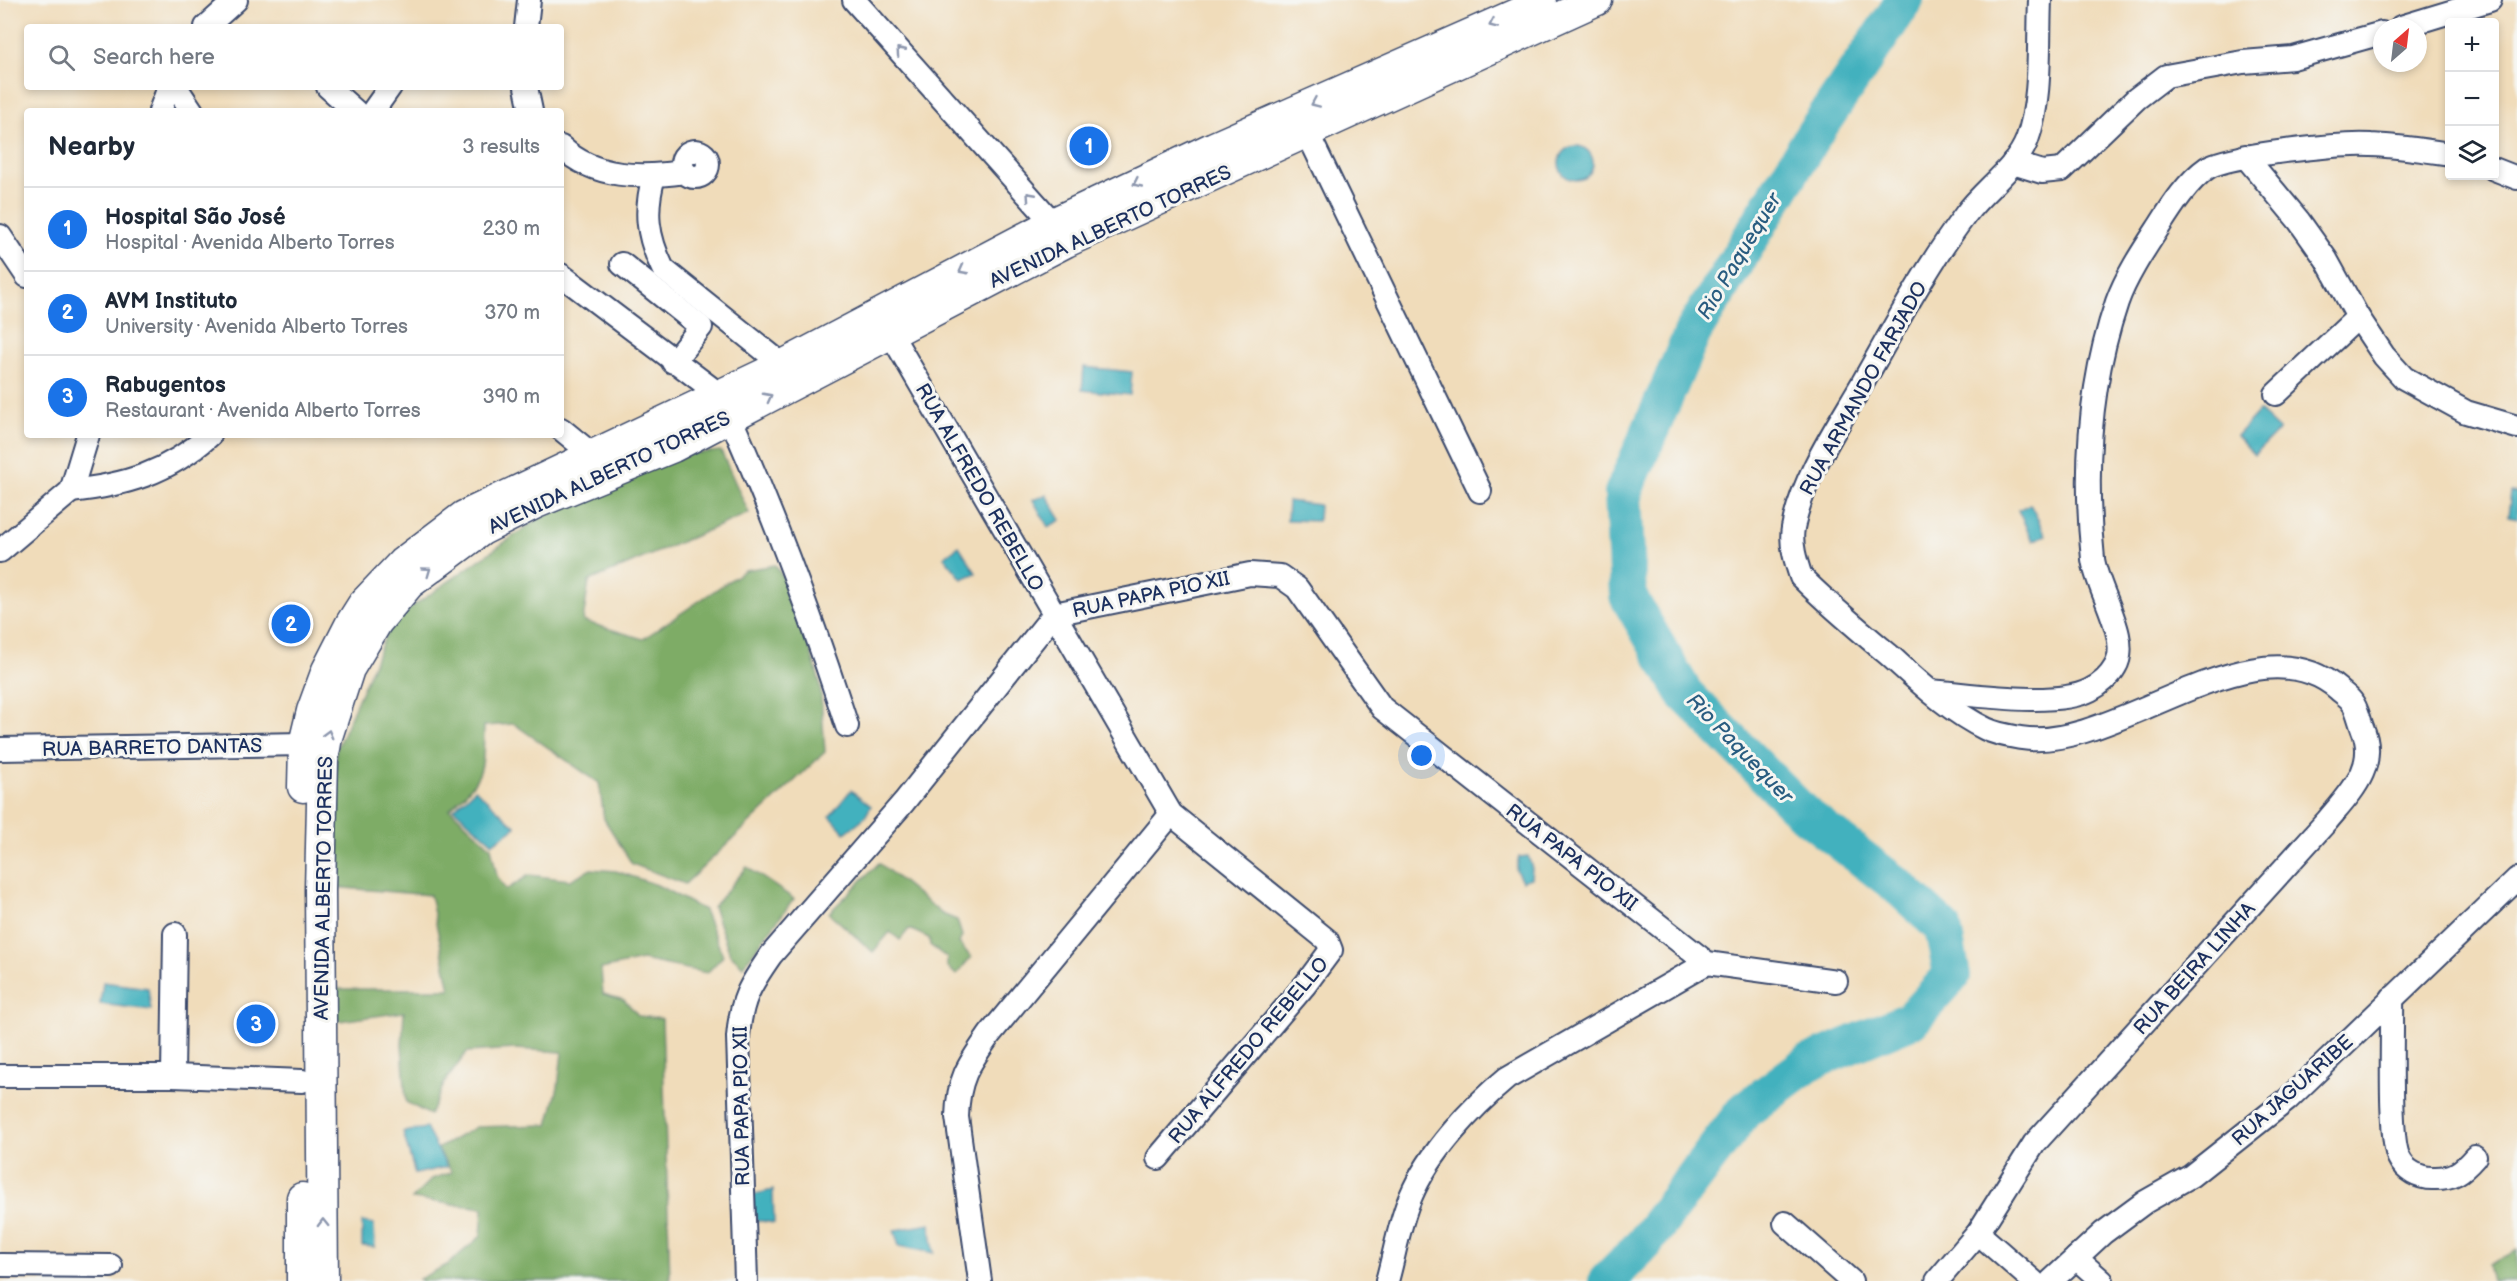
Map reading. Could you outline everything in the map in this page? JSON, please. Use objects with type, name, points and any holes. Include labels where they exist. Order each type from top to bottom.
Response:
[{"type":"main road","name":"AVENIDA ALBERTO TORRES","points":[[302,1281],[304,744],[312,711],[327,670],[363,604],[386,579],[415,552],[464,516],[594,456],[725,406],[891,334],[1060,233],[1214,147],[1547,0]]},
{"type":"main road","name":"AVENIDA ALBERTO TORRES","points":[[323,1281],[320,890],[322,796],[327,737],[350,669],[377,622],[409,584],[482,530],[536,503],[673,447],[783,365],[1060,233],[1307,132],[1597,0]]},
{"type":"street","points":[[209,24],[236,0]]},
{"type":"street","points":[[526,24],[529,0]]},
{"type":"street","points":[[854,0],[1060,233]]},
{"type":"street","name":"RUA ARMANDO FARJADO","points":[[2040,0],[2034,115],[2026,142],[2013,162],[1968,211],[1934,258],[1828,443],[1799,504],[1792,530],[1801,577],[1930,691],[1966,718],[1989,731],[2024,738],[2070,736],[2197,686],[2265,669],[2290,667]]},
{"type":"street","points":[[2427,19],[2490,0]]},
{"type":"street","points":[[2013,162],[2042,172],[2062,170],[2136,99],[2166,76],[2243,62],[2293,58],[2373,36]]},
{"type":"street","points":[[161,108],[168,90]]},
{"type":"street","points":[[178,90],[190,108]]},
{"type":"street","points":[[332,90],[352,108]]},
{"type":"street","points":[[375,108],[388,90]]},
{"type":"street","points":[[526,90],[530,108]]},
{"type":"street","points":[[1307,132],[1480,491]]},
{"type":"street","points":[[1930,691],[2035,699],[2064,697],[2090,691],[2117,665],[2121,651],[2119,634],[2094,563],[2089,511],[2088,480],[2098,372],[2118,300],[2164,218],[2207,168],[2245,156],[2370,144],[2445,153]]},
{"type":"street","points":[[564,150],[574,159],[601,171],[631,176],[685,172]]},
{"type":"street","points":[[2245,156],[2299,221],[2326,259],[2358,318],[2384,356],[2404,378],[2432,396],[2466,412],[2517,427]]},
{"type":"street","points":[[2499,170],[2517,178]]},
{"type":"street","points":[[654,176],[647,200],[648,223],[653,248],[663,268],[783,365]]},
{"type":"street","points":[[0,236],[24,272]]},
{"type":"street","points":[[622,264],[701,327],[673,362]]},
{"type":"street","points":[[564,277],[673,362],[725,406],[788,557],[847,726]]},
{"type":"street","points":[[2276,394],[2358,318]]},
{"type":"street","name":"RUA ALFREDO REBELLO","points":[[891,334],[1171,814],[1327,940],[1331,950],[1305,985],[1158,1158]]},
{"type":"street","points":[[564,431],[594,456]]},
{"type":"street","points":[[0,551],[71,491],[87,438]]},
{"type":"street","points":[[71,491],[115,486],[141,477],[165,466],[206,438]]},
{"type":"street","name":"RUA PAPA PIO XII","points":[[746,1281],[738,1037],[740,1009],[752,982],[771,955],[904,802],[1054,614],[1250,574],[1280,576],[1297,588],[1382,708],[1707,963]]},
{"type":"street","name":"RUA BEIRA LINHA","points":[[1937,1281],[1978,1233],[2034,1143],[2326,821],[2346,798],[2367,767],[2367,738],[2352,701],[2318,674],[2290,667]]},
{"type":"street","name":"RUA BARRETO DANTAS","points":[[0,749],[304,744]]},
{"type":"street","points":[[980,1281],[957,1117],[957,1093],[968,1066],[990,1034],[1171,814]]},
{"type":"street","name":"RUA JAGUARIBE","points":[[2051,1281],[2111,1227],[2145,1202],[2192,1176],[2287,1100],[2517,879]]},
{"type":"street","points":[[173,1076],[175,934]]},
{"type":"street","points":[[1387,1281],[1401,1222],[1426,1166],[1484,1097],[1507,1077],[1707,963],[1836,981]]},
{"type":"street","points":[[2392,998],[2394,1124],[2398,1158],[2407,1169],[2420,1177],[2434,1178],[2450,1177],[2462,1172],[2475,1157]]},
{"type":"street","points":[[0,1076],[173,1076],[302,1082]]},
{"type":"street","points":[[1785,1223],[1851,1281]]},
{"type":"street","points":[[1978,1233],[2033,1281]]},
{"type":"street","points":[[2076,1258],[2102,1281]]},
{"type":"street","points":[[0,1265],[111,1266]]},
{"type":"green space","points":[[721,451],[749,513],[589,581],[583,621],[643,639],[745,570],[775,565],[795,596],[820,683],[825,752],[685,884],[632,864],[604,819],[599,783],[514,724],[484,726],[480,772],[470,788],[450,809],[491,847],[497,876],[506,890],[529,875],[570,880],[591,869],[616,871],[657,885],[704,910],[723,956],[707,973],[642,960],[601,969],[603,994],[624,1000],[639,1016],[662,1019],[670,1281],[422,1281],[419,1279],[447,1265],[481,1236],[483,1208],[412,1199],[432,1179],[452,1172],[437,1149],[476,1127],[548,1125],[558,1087],[562,1052],[516,1049],[467,1052],[445,1082],[430,1115],[406,1102],[402,1045],[404,1012],[340,1021],[333,1017],[326,989],[450,989],[430,895],[333,887],[336,750],[392,621],[538,519],[674,455]]},
{"type":"green space","points":[[879,863],[942,914],[957,920],[962,936],[959,943],[971,957],[956,975],[947,966],[947,958],[930,945],[929,938],[909,929],[900,940],[890,932],[873,952],[829,913]]},
{"type":"green space","points":[[747,867],[794,899],[743,966],[730,954],[713,907]]},
{"type":"green space","points":[[2517,1250],[2517,1281],[2492,1281],[2488,1265]]},
{"type":"water","points":[[1576,146],[1588,151],[1593,163],[1588,175],[1576,180],[1564,175],[1559,163],[1564,151]]},
{"type":"water","points":[[1084,367],[1132,372],[1130,395],[1082,390]]},
{"type":"water","points":[[2259,411],[2279,430],[2254,455],[2236,436]]},
{"type":"water","points":[[2511,492],[2517,493],[2517,518],[2508,516]]},
{"type":"water","points":[[1046,495],[1061,520],[1048,527],[1033,500]]},
{"type":"water","points":[[1288,501],[1319,505],[1318,521],[1287,520]]},
{"type":"water","points":[[2030,504],[2046,535],[2033,541],[2018,510]]},
{"type":"water","points":[[959,546],[976,573],[962,579],[944,557]]},
{"type":"water","points":[[475,789],[516,827],[493,843],[454,809]]},
{"type":"water","points":[[851,790],[871,806],[865,817],[845,833],[830,816]]},
{"type":"water","points":[[1528,856],[1532,868],[1531,878],[1522,881],[1516,870],[1519,857]]},
{"type":"water","points":[[103,982],[148,988],[151,1010],[100,1004]]},
{"type":"water","points":[[426,1128],[447,1167],[415,1174],[403,1132]]},
{"type":"water","points":[[773,1190],[774,1223],[756,1220],[751,1195]]},
{"type":"water","points":[[362,1222],[374,1224],[375,1247],[362,1246]]},
{"type":"water","points":[[930,1224],[934,1253],[899,1246],[894,1230]]},
{"type":"waterway","name":"Rio Paquequer","points":[[1607,1281],[1645,1242],[1744,1111],[1808,1063],[1911,1020],[1952,975],[1943,928],[1898,886],[1802,812],[1685,694],[1628,596],[1623,493],[1693,332],[1814,134],[1905,0]]},
{"type":"place","name":"Hospital São José","points":[[1089,146]]},
{"type":"place","name":"AVM Instituto","points":[[291,624]]},
{"type":"place","name":"Rabugentos","points":[[256,1024]]}]
